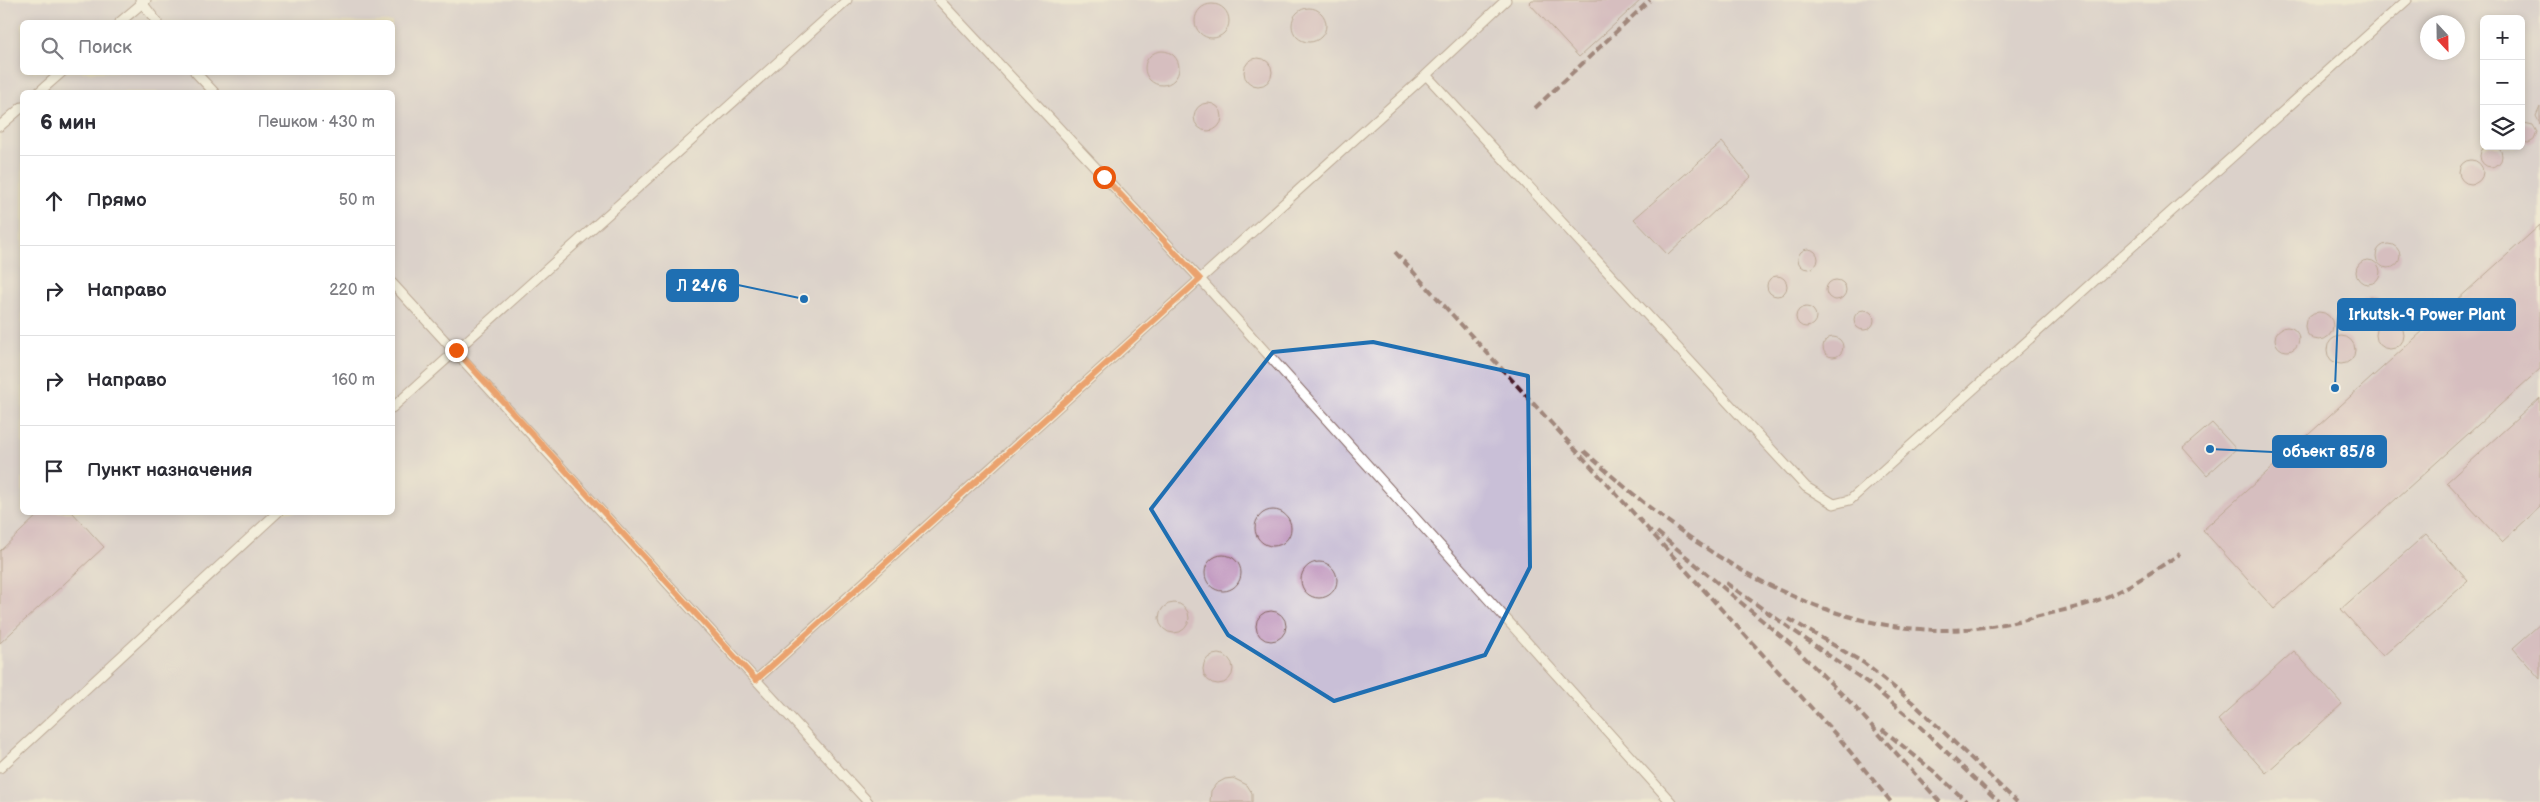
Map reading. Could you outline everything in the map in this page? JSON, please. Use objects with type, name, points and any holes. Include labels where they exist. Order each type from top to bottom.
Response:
[{"type":"lane","points":[[395,405],[847,0]]},
{"type":"lane","points":[[939,0],[1200,279],[1671,802]]},
{"type":"lane","points":[[756,680],[1426,75],[1506,0]]},
{"type":"lane","points":[[1426,75],[1806,487],[1834,504],[1850,500],[2407,0]]},
{"type":"lane","points":[[122,20],[143,1],[156,20]]},
{"type":"lane","points":[[41,90],[59,75]]},
{"type":"lane","points":[[198,75],[212,90]]},
{"type":"lane","points":[[0,126],[20,109]]},
{"type":"lane","points":[[395,286],[456,350],[868,802]]},
{"type":"lane","points":[[0,768],[275,515]]},
{"type":"highlighted area","points":[[1373,342],[1528,376],[1530,567],[1485,655],[1334,701],[1228,635],[1151,509],[1273,352]]},
{"type":"shaded area","points":[[0,0],[2540,0],[2540,802],[0,802]]},
{"type":"building","points":[[1532,0],[1641,0],[1579,57],[1529,3]]},
{"type":"building","points":[[1212,4],[1219,5],[1224,9],[1228,14],[1228,28],[1224,33],[1219,37],[1212,38],[1205,37],[1200,33],[1196,28],[1195,21],[1196,14],[1200,9],[1205,5]]},
{"type":"building","points":[[1309,8],[1316,9],[1321,13],[1325,18],[1325,32],[1321,37],[1316,41],[1309,42],[1302,41],[1297,37],[1293,32],[1292,25],[1293,18],[1297,13],[1302,9]]},
{"type":"building","points":[[1162,51],[1169,52],[1174,56],[1178,61],[1178,75],[1174,80],[1169,84],[1162,85],[1155,84],[1150,80],[1146,75],[1145,68],[1146,61],[1150,56],[1155,52]]},
{"type":"building","points":[[1258,58],[1268,62],[1272,72],[1268,82],[1258,86],[1248,82],[1244,72],[1248,62]]},
{"type":"building","points":[[1208,103],[1218,107],[1222,117],[1218,127],[1208,131],[1198,127],[1194,117],[1198,107]]},
{"type":"building","points":[[2540,107],[2540,124],[2536,116]]},
{"type":"building","points":[[2525,123],[2533,125],[2537,132],[2534,140],[2529,143],[2525,142]]},
{"type":"building","points":[[1722,142],[1751,177],[1668,255],[1634,219]]},
{"type":"building","points":[[2482,150],[2500,150],[2502,156],[2499,164],[2491,167],[2483,164],[2480,156]]},
{"type":"building","points":[[2471,160],[2476,161],[2482,167],[2482,177],[2476,183],[2471,184],[2466,183],[2460,177],[2459,172],[2460,167],[2466,161]]},
{"type":"building","points":[[2540,225],[2540,369],[2274,609],[2203,530]]},
{"type":"building","points":[[2388,244],[2393,245],[2399,251],[2399,261],[2393,267],[2388,268],[2383,267],[2377,261],[2376,256],[2377,251],[2383,245]]},
{"type":"building","points":[[1808,249],[1815,252],[1818,259],[1815,266],[1808,269],[1801,266],[1798,259],[1801,252]]},
{"type":"building","points":[[2368,260],[2373,261],[2379,267],[2379,277],[2373,283],[2368,284],[2363,283],[2357,277],[2356,272],[2357,267],[2363,261]]},
{"type":"building","points":[[1777,276],[1784,279],[1787,286],[1784,293],[1777,296],[1770,293],[1767,286],[1770,279]]},
{"type":"building","points":[[1836,280],[1843,283],[1846,290],[1843,297],[1836,300],[1829,297],[1826,290],[1829,283]]},
{"type":"building","points":[[2371,297],[2381,301],[2385,311],[2381,321],[2371,325],[2361,321],[2357,311],[2361,301]]},
{"type":"building","points":[[1806,307],[1813,310],[1816,317],[1813,324],[1806,327],[1799,324],[1796,317],[1799,310]]},
{"type":"building","points":[[1864,310],[1871,313],[1874,320],[1871,327],[1864,330],[1857,327],[1854,320],[1857,313]]},
{"type":"building","points":[[2319,312],[2329,316],[2333,326],[2329,336],[2319,340],[2309,336],[2305,326],[2309,316]]},
{"type":"building","points":[[2390,321],[2400,325],[2404,335],[2400,345],[2390,349],[2380,345],[2376,335],[2380,325]]},
{"type":"building","points":[[2287,327],[2292,328],[2298,334],[2298,344],[2292,350],[2287,351],[2282,350],[2276,344],[2275,339],[2276,334],[2282,328]]},
{"type":"building","points":[[2341,336],[2351,340],[2355,350],[2351,360],[2341,364],[2331,360],[2327,350],[2331,340]]},
{"type":"building","points":[[1833,337],[1840,340],[1843,347],[1840,354],[1833,357],[1826,354],[1823,347],[1826,340]]},
{"type":"building","points":[[2540,398],[2540,507],[2502,542],[2447,482]]},
{"type":"building","points":[[2212,423],[2236,449],[2207,475],[2183,448]]},
{"type":"building","points":[[1273,510],[1280,511],[1286,515],[1290,521],[1290,535],[1286,541],[1280,545],[1273,546],[1266,545],[1260,541],[1256,535],[1255,528],[1256,521],[1260,515],[1266,511]]},
{"type":"building","points":[[38,515],[75,515],[104,547],[0,643],[0,551]]},
{"type":"building","points":[[2426,534],[2468,581],[2383,656],[2341,609]]},
{"type":"building","points":[[1223,555],[1230,556],[1236,560],[1240,566],[1240,580],[1236,586],[1230,590],[1223,591],[1216,590],[1210,586],[1206,580],[1205,573],[1206,566],[1210,560],[1216,556]]},
{"type":"building","points":[[1319,562],[1326,563],[1332,567],[1336,573],[1336,587],[1332,593],[1326,597],[1319,598],[1312,597],[1306,593],[1302,587],[1301,580],[1302,573],[1306,567],[1312,563]]},
{"type":"building","points":[[1174,603],[1185,607],[1189,618],[1185,629],[1174,633],[1163,629],[1159,618],[1163,607]]},
{"type":"building","points":[[1271,611],[1282,615],[1286,626],[1282,637],[1271,641],[1260,637],[1256,626],[1260,615]]},
{"type":"building","points":[[2540,624],[2540,679],[2513,648]]},
{"type":"building","points":[[2294,651],[2342,704],[2266,773],[2218,720]]},
{"type":"building","points":[[1218,654],[1229,658],[1233,669],[1229,680],[1218,684],[1207,680],[1203,669],[1207,658]]},
{"type":"building","points":[[1233,778],[1247,785],[1252,793],[1252,802],[1210,802],[1211,791],[1216,784],[1225,779]]},
{"type":"railway","points":[[1535,108],[1650,0]]},
{"type":"railway","points":[[1395,252],[1839,738],[1891,802]]},
{"type":"railway","points":[[1584,451],[1662,517],[1704,547],[1748,574],[1794,597],[1842,614],[1891,626],[1942,630],[1979,628],[2070,609],[2122,590],[2180,554]]},
{"type":"railway","points":[[1657,532],[1795,648],[1853,705],[1940,802]]},
{"type":"railway","points":[[1726,583],[1868,683],[1916,723],[1999,802]]},
{"type":"railway","points":[[1789,619],[1864,663],[1912,702],[2017,802]]},
{"type":"railway","points":[[1882,729],[1937,774],[1967,802]]},
{"type":"place","name":"Л 24/6","points":[[804,299]]},
{"type":"place","name":"Irkutsk-9 Power Plant","points":[[2335,388]]},
{"type":"place","name":"объект 85/8","points":[[2210,449]]},
{"type":"route","points":[[456,350],[756,680],[1200,279],[1104,177]]}]
